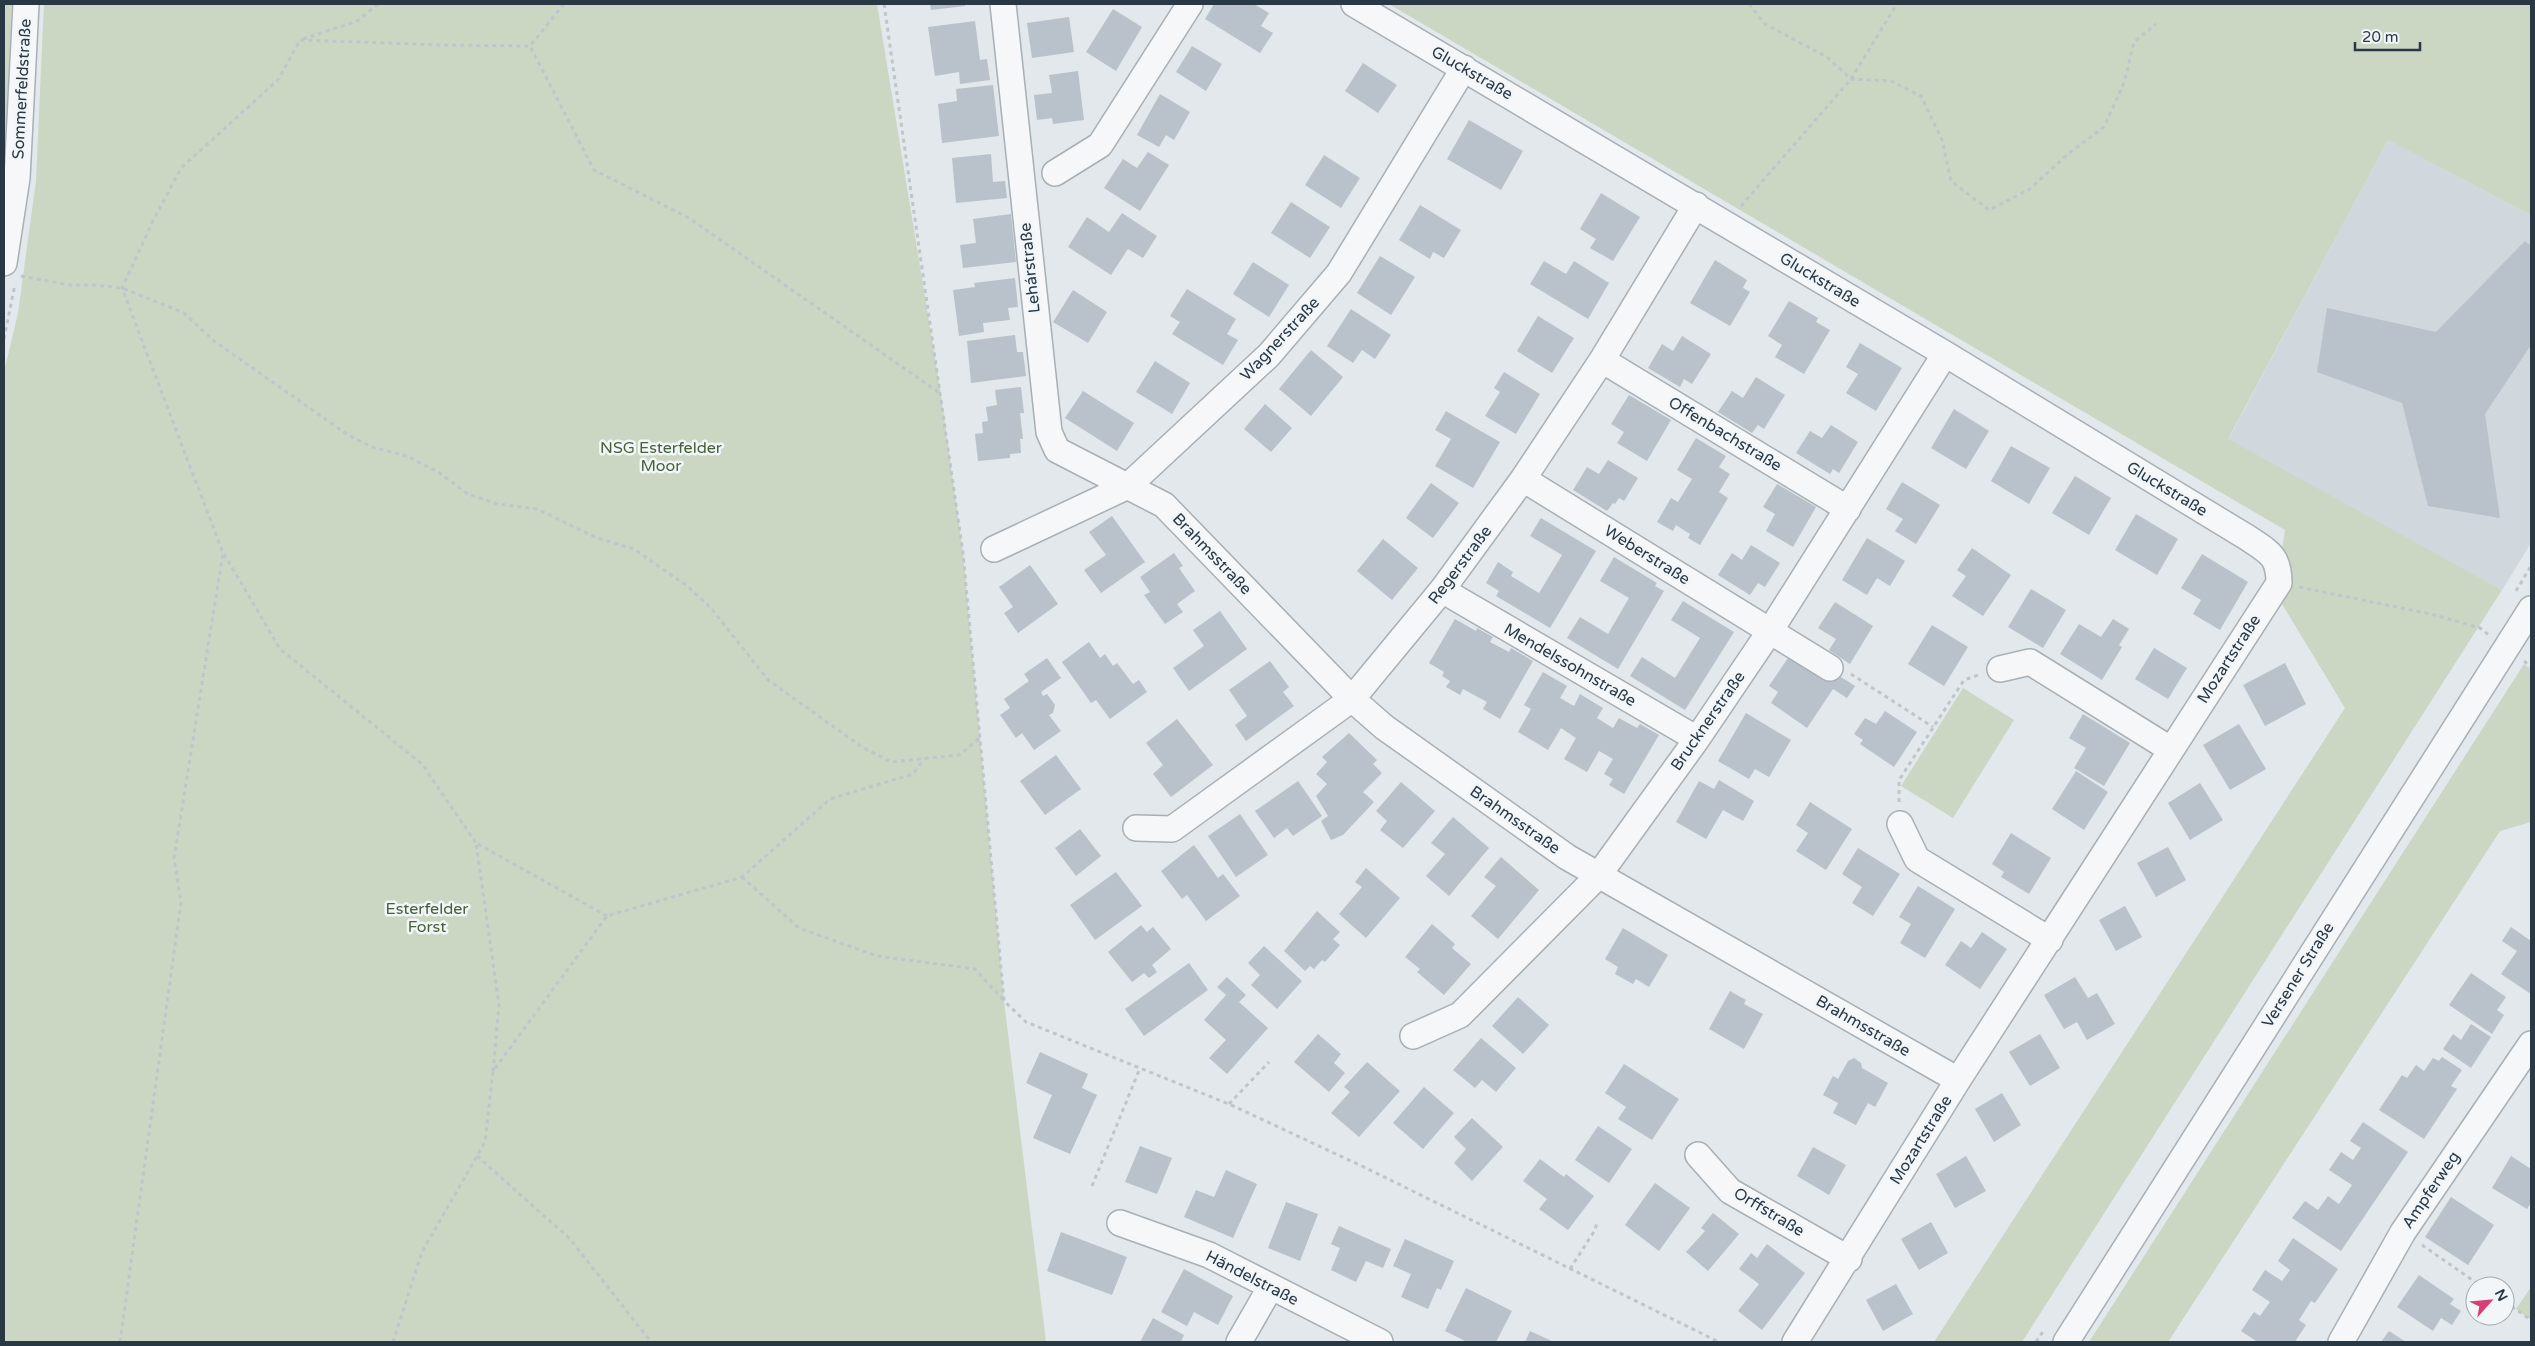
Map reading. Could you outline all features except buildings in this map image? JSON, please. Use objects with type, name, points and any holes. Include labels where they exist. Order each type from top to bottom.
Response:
[{"type":"street","name":"Sommerfeldstraße","points":[[10,270],[26,4]]},
{"type":"street","name":"Lehárstraße","points":[[1003,4],[1049,432],[1057,450],[1128,486]]},
{"type":"street","points":[[1055,173],[1100,145],[1190,4]]},
{"type":"street","name":"Gluckstraße","points":[[1354,4],[1696,205],[2248,538],[2270,553],[2279,575]]},
{"type":"street","name":"Wagnerstraße","points":[[994,549],[1128,486],[1269,356],[1340,273],[1464,68]]},
{"type":"street","name":"Regerstraße","points":[[1136,828],[1172,829],[1352,699],[1442,590],[1523,479],[1602,360],[1696,205]]},
{"type":"street","name":"Brucknerstraße","points":[[1413,1036],[1460,1015],[1598,876],[1698,739],[1770,631],[1944,354]]},
{"type":"street","name":"Offenbachstraße","points":[[1602,360],[1848,509]]},
{"type":"street","name":"Weberstraße","points":[[1523,479],[1830,668]]},
{"type":"street","name":"Brahmsstraße","points":[[1128,486],[1164,505],[1352,699],[1384,727],[1567,857],[1958,1080]]},
{"type":"street","name":"Mozartstraße","points":[[1795,1342],[1825,1292],[1849,1259],[1958,1080],[2050,940],[2279,575]]},
{"type":"street","name":"Mendelssohnstraße","points":[[1442,590],[1698,739]]},
{"type":"street","name":"Versener Straße","points":[[2066,1342],[2531,609]]},
{"type":"street","points":[[2000,669],[2030,662],[2170,748]]},
{"type":"street","points":[[1900,824],[1917,860],[2050,940]]},
{"type":"street","name":"Ampferweg","points":[[2341,1342],[2403,1232],[2531,1044]]},
{"type":"street","name":"Orffstraße","points":[[1698,1154],[1730,1191],[1849,1259]]},
{"type":"street","name":"Händelstraße","points":[[1120,1223],[1210,1255],[1270,1288],[1380,1342]]},
{"type":"street","points":[[1240,1342],[1270,1288]]},
{"type":"path","points":[[378,4],[357,21],[300,40],[278,80],[181,168],[154,219],[122,288],[223,554],[280,649],[422,764],[476,843],[499,1005],[485,1142],[422,1252],[393,1342]]},
{"type":"path","points":[[530,46],[564,4]]},
{"type":"path","points":[[884,4],[963,553],[1004,1001]]},
{"type":"path","points":[[1749,4],[1765,24],[1827,57],[1851,79],[1892,81],[1921,96],[1942,140],[1951,181],[1989,210],[2030,189],[2068,154],[2104,127],[2124,83],[2134,42],[2156,24]]},
{"type":"path","points":[[1729,225],[1743,203],[1851,79],[1896,4]]},
{"type":"path","points":[[300,40],[530,46]]},
{"type":"path","points":[[530,46],[594,170],[689,218],[941,394]]},
{"type":"path","points":[[10,270],[69,285],[122,288],[184,313],[214,341],[348,435],[372,447],[407,456],[438,472],[468,494],[497,504],[537,509],[597,538],[634,548],[687,586],[711,608],[768,680],[862,747],[891,762],[959,755],[981,737]]},
{"type":"path","points":[[4,318],[8,319]]},
{"type":"path","points":[[120,1342],[181,902],[174,858],[223,554]]},
{"type":"path","points":[[2279,575],[2480,628],[2506,648]]},
{"type":"path","points":[[1830,668],[1841,668],[1933,727]]},
{"type":"path","points":[[1900,824],[1899,780],[1933,727],[1964,680],[2000,669]]},
{"type":"path","points":[[493,1071],[607,916],[742,877],[830,799],[913,774],[924,758]]},
{"type":"path","points":[[476,843],[607,916]]},
{"type":"path","points":[[742,877],[799,928],[877,956],[975,969],[1026,1022],[1229,1104],[1366,1168],[1719,1342]]},
{"type":"path","points":[[1229,1104],[1269,1062]]},
{"type":"path","points":[[1092,1186],[1140,1068]]},
{"type":"path","points":[[477,1156],[570,1239],[651,1342]]},
{"type":"path","points":[[1570,1269],[1595,1230],[1597,1222]]},
{"type":"path","points":[[2403,1232],[2467,1276]]},
{"type":"path","points":[[2515,1309],[2531,1320]]},
{"type":"shaded area","points":[[2388,140],[2531,215],[2531,543],[2502,590],[2228,440]]},
{"type":"green space","points":[[4,4],[12,4],[4,167]]},
{"type":"green space","name":"Esterfelder Forst","points":[[44,4],[877,4],[941,395],[963,553],[1004,1001],[1046,1342],[4,1342],[4,372],[18,313],[36,181]]},
{"type":"green space","points":[[1389,4],[2531,4],[2531,215],[2388,140],[2228,439],[2502,590],[2022,1342],[1934,1342],[2345,708],[2282,604],[2287,569],[2282,550],[2285,530]]},
{"type":"green space","points":[[2524,664],[2531,670],[2531,822],[2500,831],[2168,1342],[2089,1342]]},
{"type":"green space","points":[[1963,688],[2014,720],[1953,818],[1901,786]]},
{"type":"green space","points":[[2531,1287],[2531,1320],[2516,1309]]},
{"type":"park label","name":"NSG Esterfelder Moor","points":[[661,457]]}]
